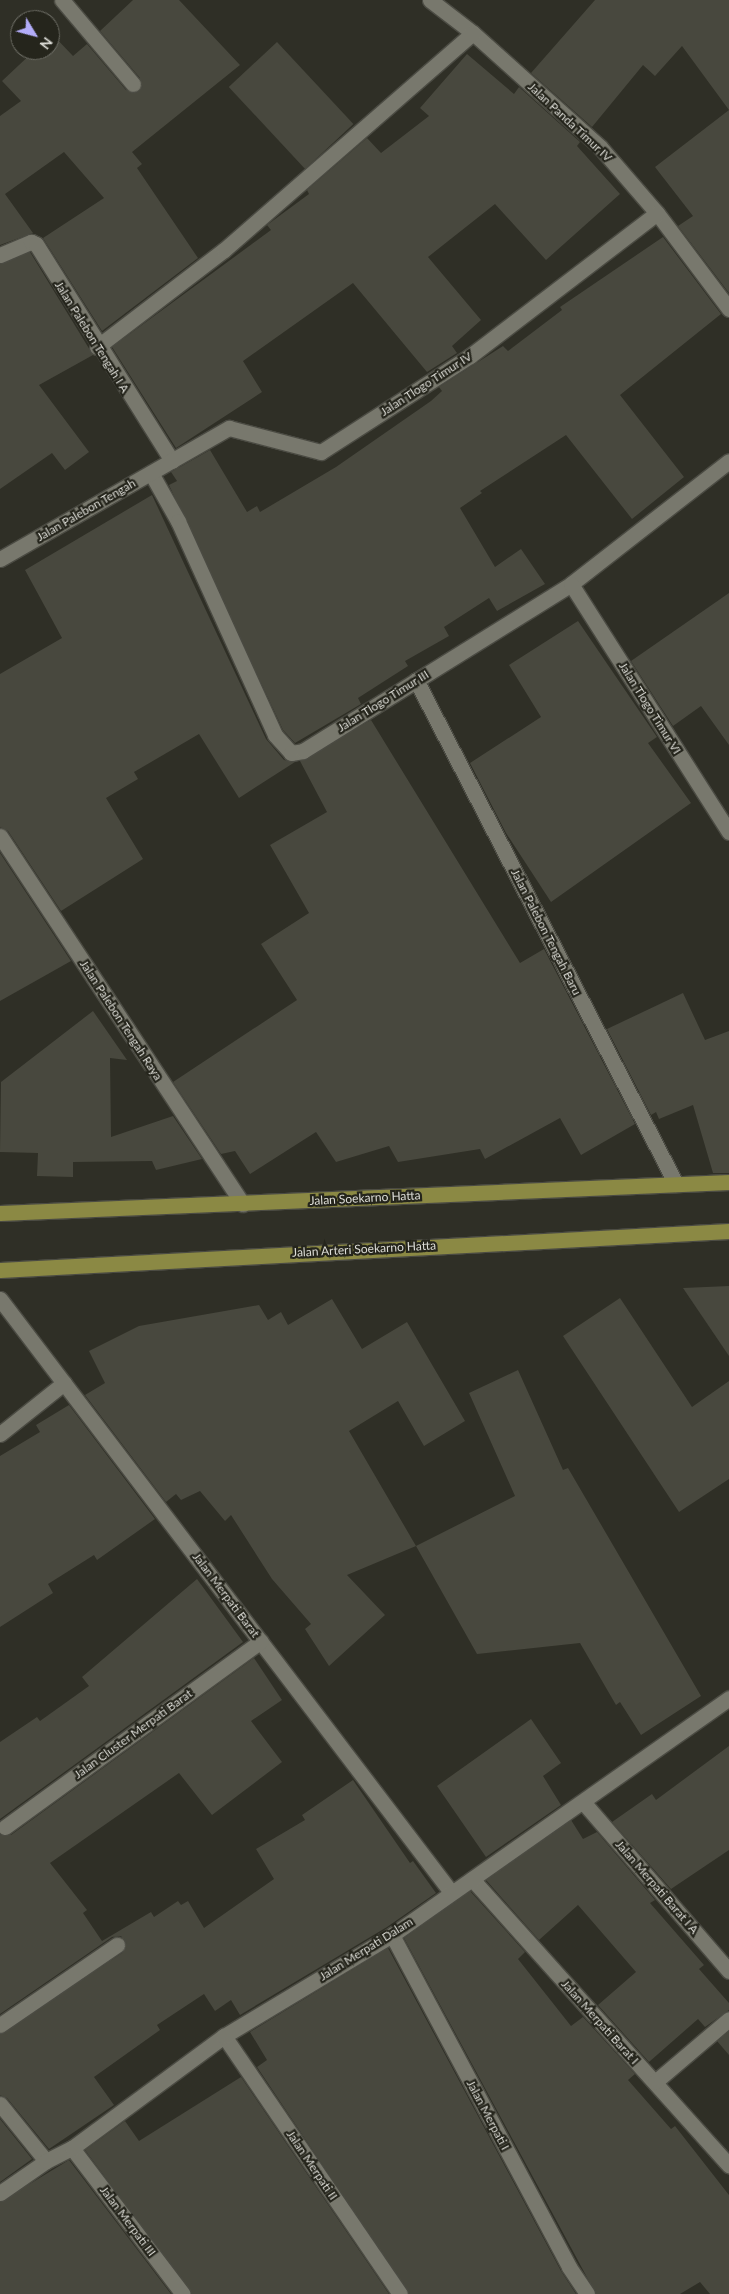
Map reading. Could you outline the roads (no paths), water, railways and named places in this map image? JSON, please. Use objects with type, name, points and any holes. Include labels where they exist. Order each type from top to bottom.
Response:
[{"type":"main road","name":"Jalan Soekarno Hatta","points":[[0,1213],[729,1182]]},
{"type":"main road","name":"Jalan Arteri Soekarno Hatta","points":[[0,1270],[729,1231]]},
{"type":"street","points":[[62,0],[133,84]]},
{"type":"street","name":"Jalan Panda Timur IV","points":[[430,0],[473,33],[600,147],[657,213],[729,309]]},
{"type":"street","points":[[97,347],[224,250],[473,33]]},
{"type":"street","name":"Jalan Tlogo Timur IV","points":[[172,461],[234,427],[282,445],[321,452],[470,356],[657,213]]},
{"type":"street","name":"Jalan Palebon Tengah I A","points":[[0,255],[31,242],[36,244],[97,347],[172,461]]},
{"type":"street","name":"Jalan Palebon Tengah","points":[[0,559],[172,461]]},
{"type":"street","name":"Jalan Tlogo Timur III","points":[[151,473],[178,521],[281,745],[290,753],[303,750],[571,584],[729,461]]},
{"type":"street","name":"Jalan Tlogo Timur VI","points":[[571,584],[729,832]]},
{"type":"street","name":"Jalan Palebon Tengah Baru","points":[[416,680],[676,1184]]},
{"type":"street","name":"Jalan Palebon Tengah Raya","points":[[0,836],[243,1204]]},
{"type":"street","name":"Jalan Merpati Barat","points":[[0,1299],[451,1892]]},
{"type":"street","points":[[0,1434],[64,1382]]},
{"type":"street","name":"Jalan Cluster Merpati Barat","points":[[5,1826],[261,1641]]},
{"type":"street","name":"Jalan Merpati Dalam","points":[[0,2193],[46,2160],[72,2148],[224,2036],[392,1935],[451,1892],[584,1803],[729,1698]]},
{"type":"street","name":"Jalan Merpati Barat I A","points":[[584,1803],[729,1971]]},
{"type":"street","name":"Jalan Merpati Barat I","points":[[472,1879],[729,2165]]},
{"type":"street","name":"Jalan Merpati I","points":[[392,1935],[569,2267],[587,2294]]},
{"type":"street","points":[[0,2025],[117,1945]]},
{"type":"street","points":[[655,2082],[729,2019]]},
{"type":"street","name":"Jalan Merpati II","points":[[224,2036],[400,2294]]},
{"type":"street","points":[[0,2104],[46,2160]]},
{"type":"street","name":"Jalan Merpati III","points":[[72,2148],[183,2294]]}]
